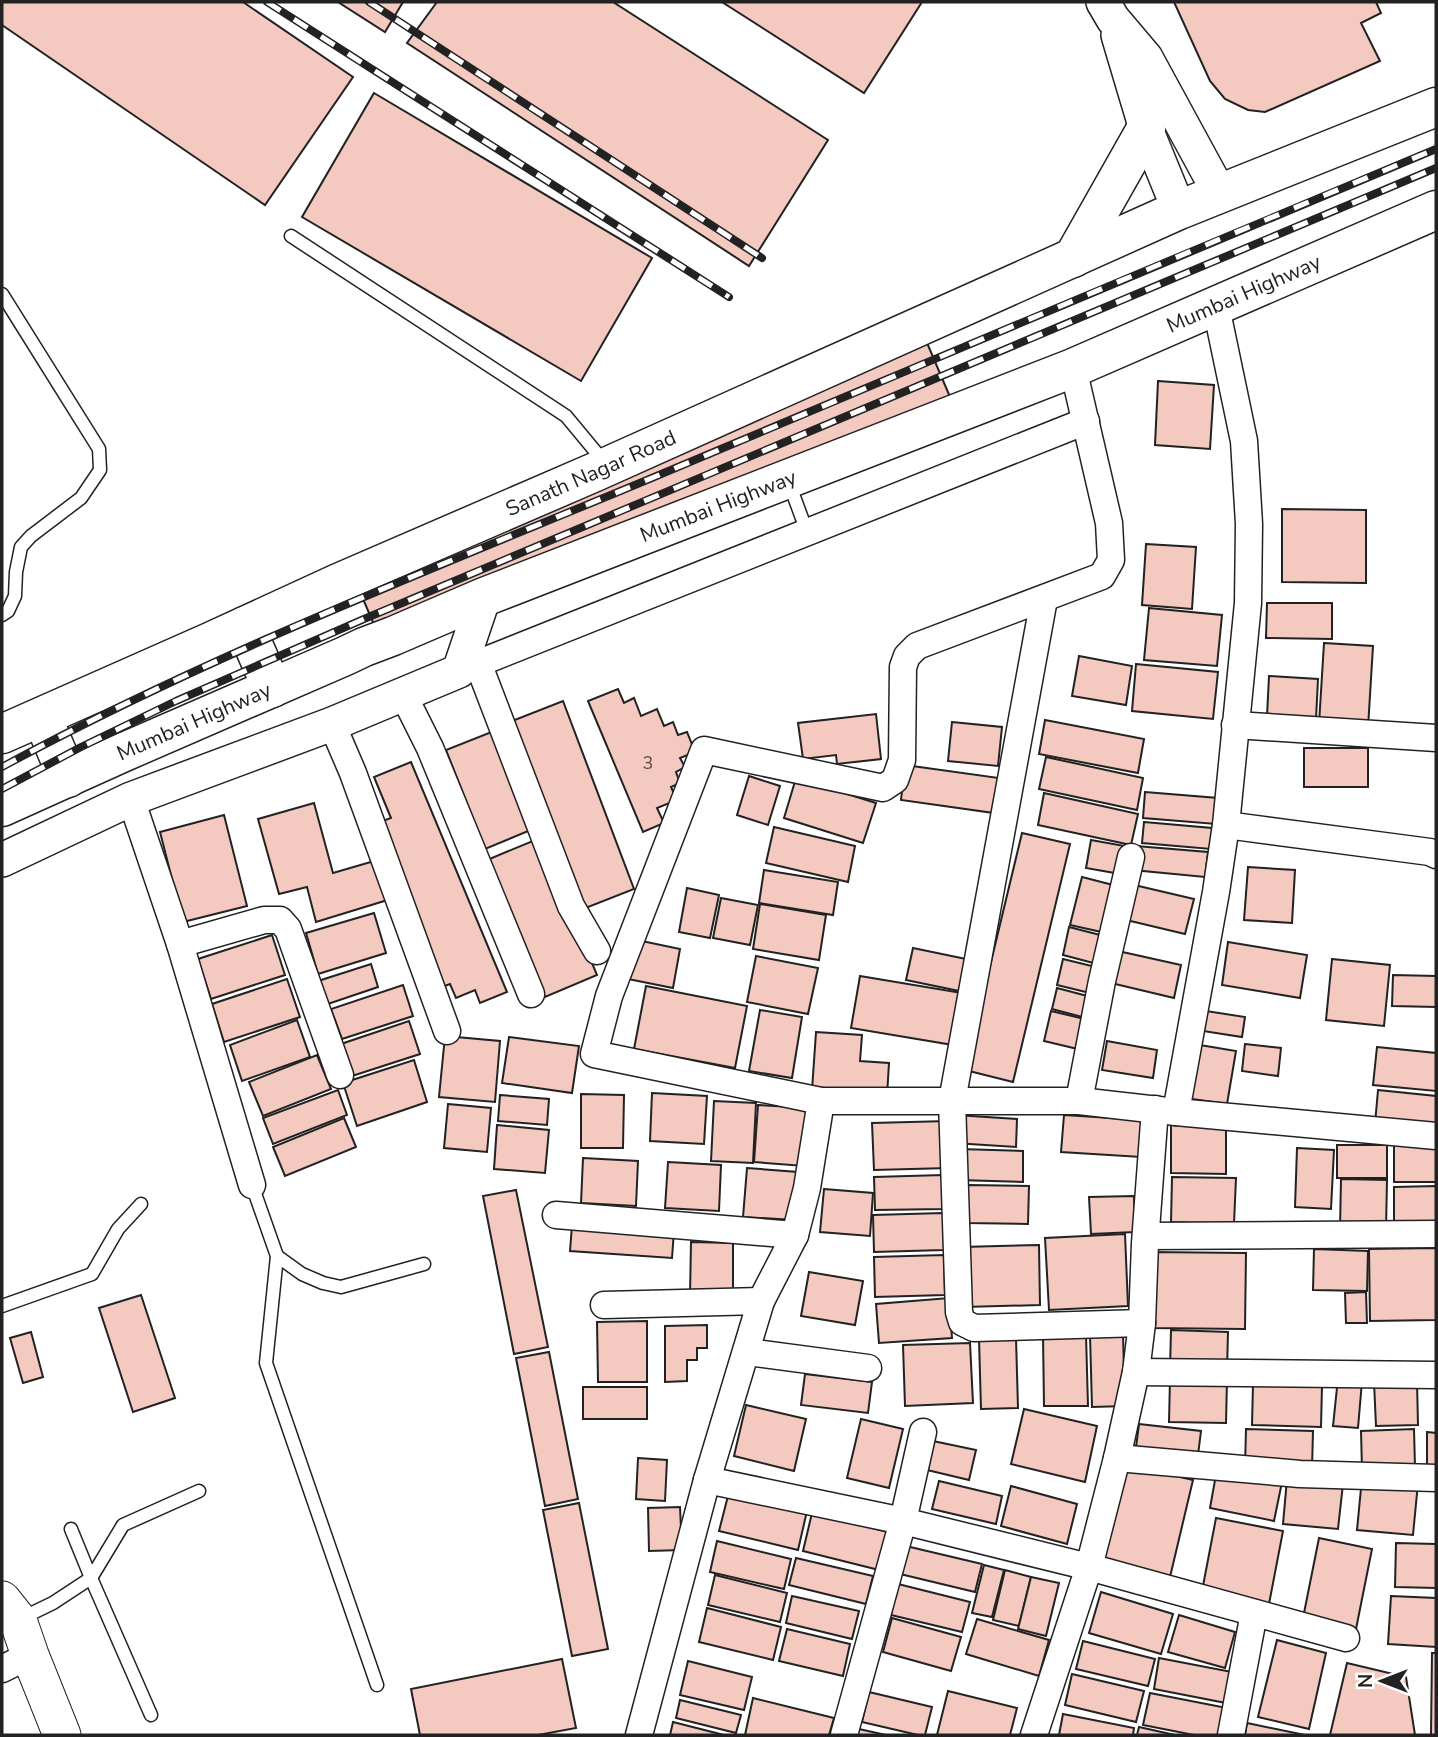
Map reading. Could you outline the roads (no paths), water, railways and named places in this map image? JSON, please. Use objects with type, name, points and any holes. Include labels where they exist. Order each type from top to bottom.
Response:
[{"type":"highway","points":[[1179,211],[1436,107]]},
{"type":"highway","points":[[1073,258],[1146,129]]},
{"type":"highway","name":"Mumbai Highway","points":[[2,807],[364,646],[1073,368],[1436,210]]},
{"type":"highway","name":"Sanath Nagar Road","points":[[2,734],[1179,211]]},
{"type":"highway","points":[[245,626],[272,688]]},
{"type":"highway","points":[[42,716],[68,778]]},
{"type":"main road","points":[[7,1615],[16,1662],[62,1735]]},
{"type":"street","points":[[1108,10],[1146,129],[1179,211]]},
{"type":"street","points":[[1108,10],[1146,58],[1220,194]]},
{"type":"street","points":[[1034,1735],[1089,1567],[1136,1372],[1142,1323],[1146,1236],[1165,1111],[1216,892],[1226,825],[1248,603],[1249,524],[1244,441],[1216,307]]},
{"type":"street","points":[[1073,368],[1109,523],[1111,560],[1102,576],[917,646],[907,656],[902,667],[902,760],[895,780],[883,788],[704,750],[609,996],[594,1054],[821,1101],[1079,1101],[1436,1136]]},
{"type":"street","points":[[2,860],[131,799],[332,724],[468,667],[1086,421]]},
{"type":"street","points":[[484,597],[468,667],[571,906],[597,950]]},
{"type":"street","points":[[1044,599],[952,1101],[958,1312],[962,1322],[974,1328],[1142,1323]]},
{"type":"street","points":[[403,694],[430,748],[531,994]]},
{"type":"street","points":[[332,724],[353,774],[447,1031]]},
{"type":"street","points":[[1235,725],[1436,738]]},
{"type":"street","points":[[131,799],[180,944],[252,1185]]},
{"type":"street","points":[[1226,825],[1430,852],[1436,855]]},
{"type":"street","points":[[1079,1101],[1102,981],[1131,857]]},
{"type":"street","points":[[180,944],[264,920],[280,920],[288,929],[340,1075]]},
{"type":"street","points":[[639,1735],[707,1480],[761,1301],[795,1235],[807,1188],[821,1101]]},
{"type":"street","points":[[556,1215],[795,1235]]},
{"type":"street","points":[[1146,1236],[1436,1234]]},
{"type":"street","points":[[604,1305],[761,1301]]},
{"type":"street","points":[[747,1352],[868,1368]]},
{"type":"street","points":[[1136,1372],[1436,1375]]},
{"type":"street","points":[[844,1735],[902,1521],[923,1432]]},
{"type":"street","points":[[1117,1458],[1300,1474],[1436,1478]]},
{"type":"street","points":[[707,1480],[902,1521],[1089,1567],[1346,1638]]},
{"type":"street","points":[[1231,1735],[1254,1613]]},
{"type":"lane","points":[[291,236],[566,416],[607,466]]},
{"type":"lane","points":[[2,294],[99,449],[100,470],[81,498],[31,536],[22,547],[16,572],[15,596],[8,611],[2,615]]},
{"type":"lane","points":[[788,479],[807,532]]},
{"type":"lane","points":[[252,1185],[277,1256],[266,1363],[377,1685]]},
{"type":"lane","points":[[2,1306],[92,1274],[118,1229],[141,1204]]},
{"type":"lane","points":[[277,1256],[302,1274],[341,1287],[424,1264]]},
{"type":"lane","points":[[7,1615],[53,1603],[90,1578],[123,1525],[199,1491]]},
{"type":"lane","points":[[71,1529],[151,1715]]},
{"type":"railway","points":[[267,2],[729,297]]},
{"type":"railway","points":[[369,2],[762,258]]},
{"type":"railway","points":[[2,767],[80,726],[321,615],[1436,149]]},
{"type":"railway","points":[[2,789],[176,701],[364,619],[1436,168]]}]
